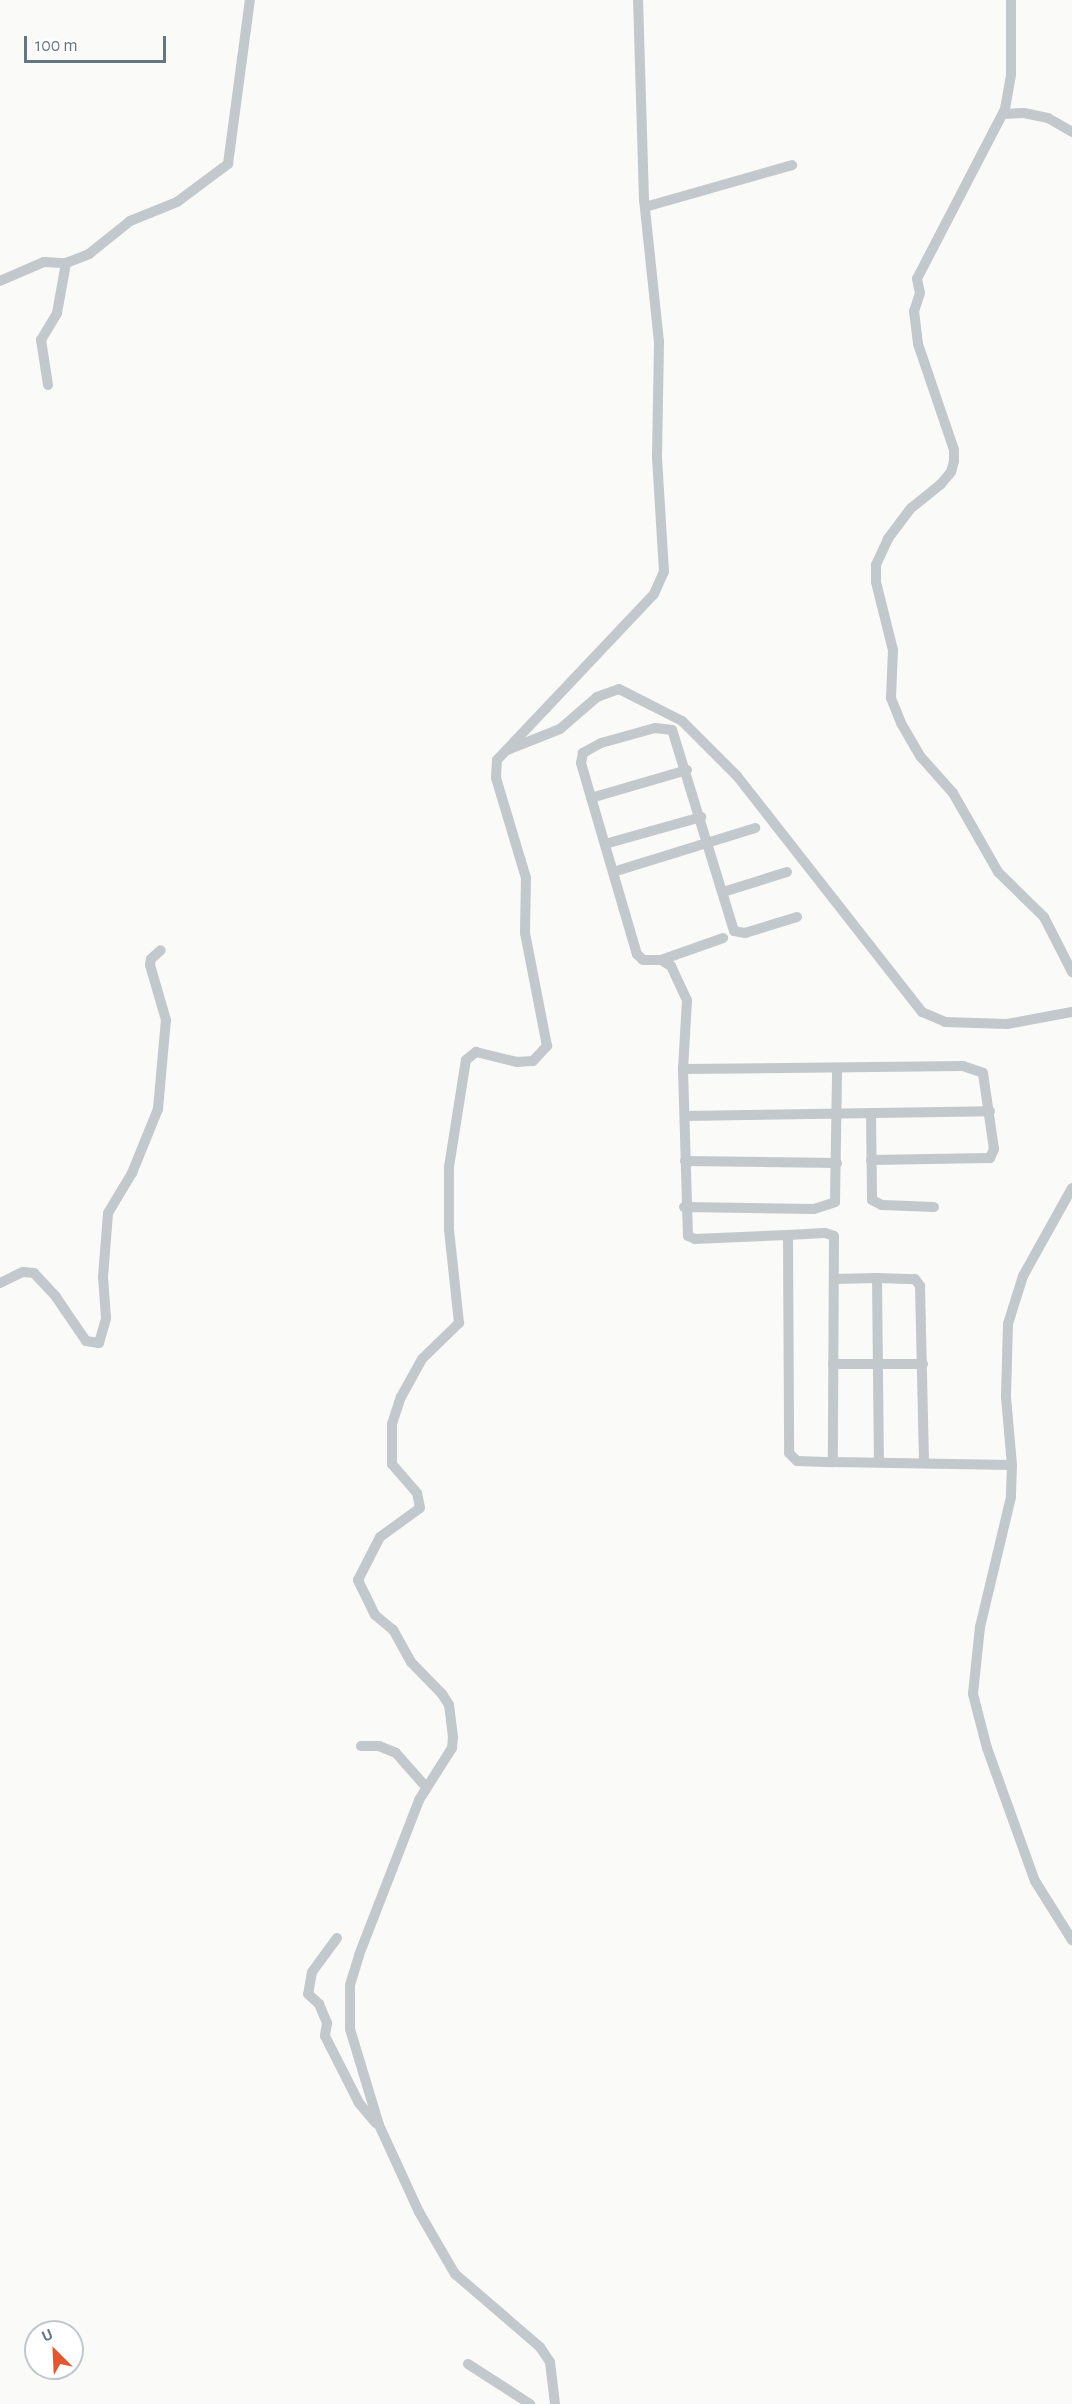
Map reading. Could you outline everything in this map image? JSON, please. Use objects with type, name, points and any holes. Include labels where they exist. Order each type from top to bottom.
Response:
[{"type":"street","points":[[0,281],[44,262],[66,263],[89,254],[130,221],[177,202],[228,164],[250,0]]},
{"type":"street","points":[[555,2404],[550,2362],[540,2347],[455,2274],[419,2212],[379,2125],[350,2029],[350,1985],[381,1894],[426,1788],[452,1748],[448,1705],[411,1662],[393,1630],[375,1615],[358,1580],[380,1537],[420,1508],[417,1493],[392,1464],[392,1424],[401,1397],[422,1359],[459,1323],[449,1229],[449,1167],[466,1060],[476,1052],[517,1062],[533,1061],[547,1047],[525,933],[526,878],[496,778],[497,760],[574,682],[662,580],[665,564],[657,457],[659,342],[645,207],[638,0]]},
{"type":"street","points":[[1011,0],[1011,75],[1003,114],[917,279],[920,293],[914,311],[918,344],[954,450],[951,472],[899,523],[876,565],[876,582],[893,656],[891,698],[901,723],[921,757],[953,793],[998,872],[1044,917],[1072,972]]},
{"type":"street","points":[[1003,114],[1024,113],[1048,118],[1072,132]]},
{"type":"street","points":[[645,207],[792,165]]},
{"type":"street","points":[[48,385],[41,340],[57,313],[66,263]]},
{"type":"street","points":[[507,750],[560,729],[597,697],[619,689],[682,721],[737,776],[922,1012],[945,1022],[1007,1024],[1072,1012]]},
{"type":"street","points":[[723,938],[661,960],[639,957],[591,798],[581,757],[601,743],[669,728],[678,739],[737,933],[797,917]]},
{"type":"street","points":[[591,798],[687,770]]},
{"type":"street","points":[[605,844],[701,817]]},
{"type":"street","points":[[613,872],[755,828]]},
{"type":"street","points":[[723,892],[787,872]]},
{"type":"street","points":[[0,1283],[23,1272],[34,1274],[56,1297],[86,1341],[99,1342],[106,1318],[103,1277],[108,1213],[132,1173],[158,1109],[166,1020],[150,965],[151,959],[161,950]]},
{"type":"street","points":[[661,960],[678,974],[687,1000],[683,1069],[684,1208],[690,1238],[825,1233],[834,1236],[833,1462]]},
{"type":"street","points":[[684,1208],[823,1208],[836,1202],[837,1068]]},
{"type":"street","points":[[683,1069],[976,1068],[985,1077],[994,1149],[990,1158],[872,1160]]},
{"type":"street","points":[[685,1116],[837,1116],[990,1111]]},
{"type":"street","points":[[871,1114],[871,1193],[875,1204],[934,1207]]},
{"type":"street","points":[[685,1161],[837,1163]]},
{"type":"street","points":[[1072,1188],[1023,1276],[1008,1324],[1006,1397],[1012,1465],[1005,1529],[980,1627],[973,1694],[987,1748],[1035,1881],[1072,1940]]},
{"type":"street","points":[[788,1235],[789,1453],[797,1461],[924,1461],[1012,1465]]},
{"type":"street","points":[[834,1279],[877,1278],[919,1282],[924,1461]]},
{"type":"street","points":[[877,1278],[879,1462]]},
{"type":"street","points":[[833,1364],[923,1364]]},
{"type":"street","points":[[361,1746],[379,1746],[396,1754],[426,1788]]},
{"type":"street","points":[[337,1938],[310,1974],[308,1994],[319,2004],[327,2023],[325,2036],[359,2103],[379,2125]]},
{"type":"street","points":[[468,2364],[530,2404]]}]
